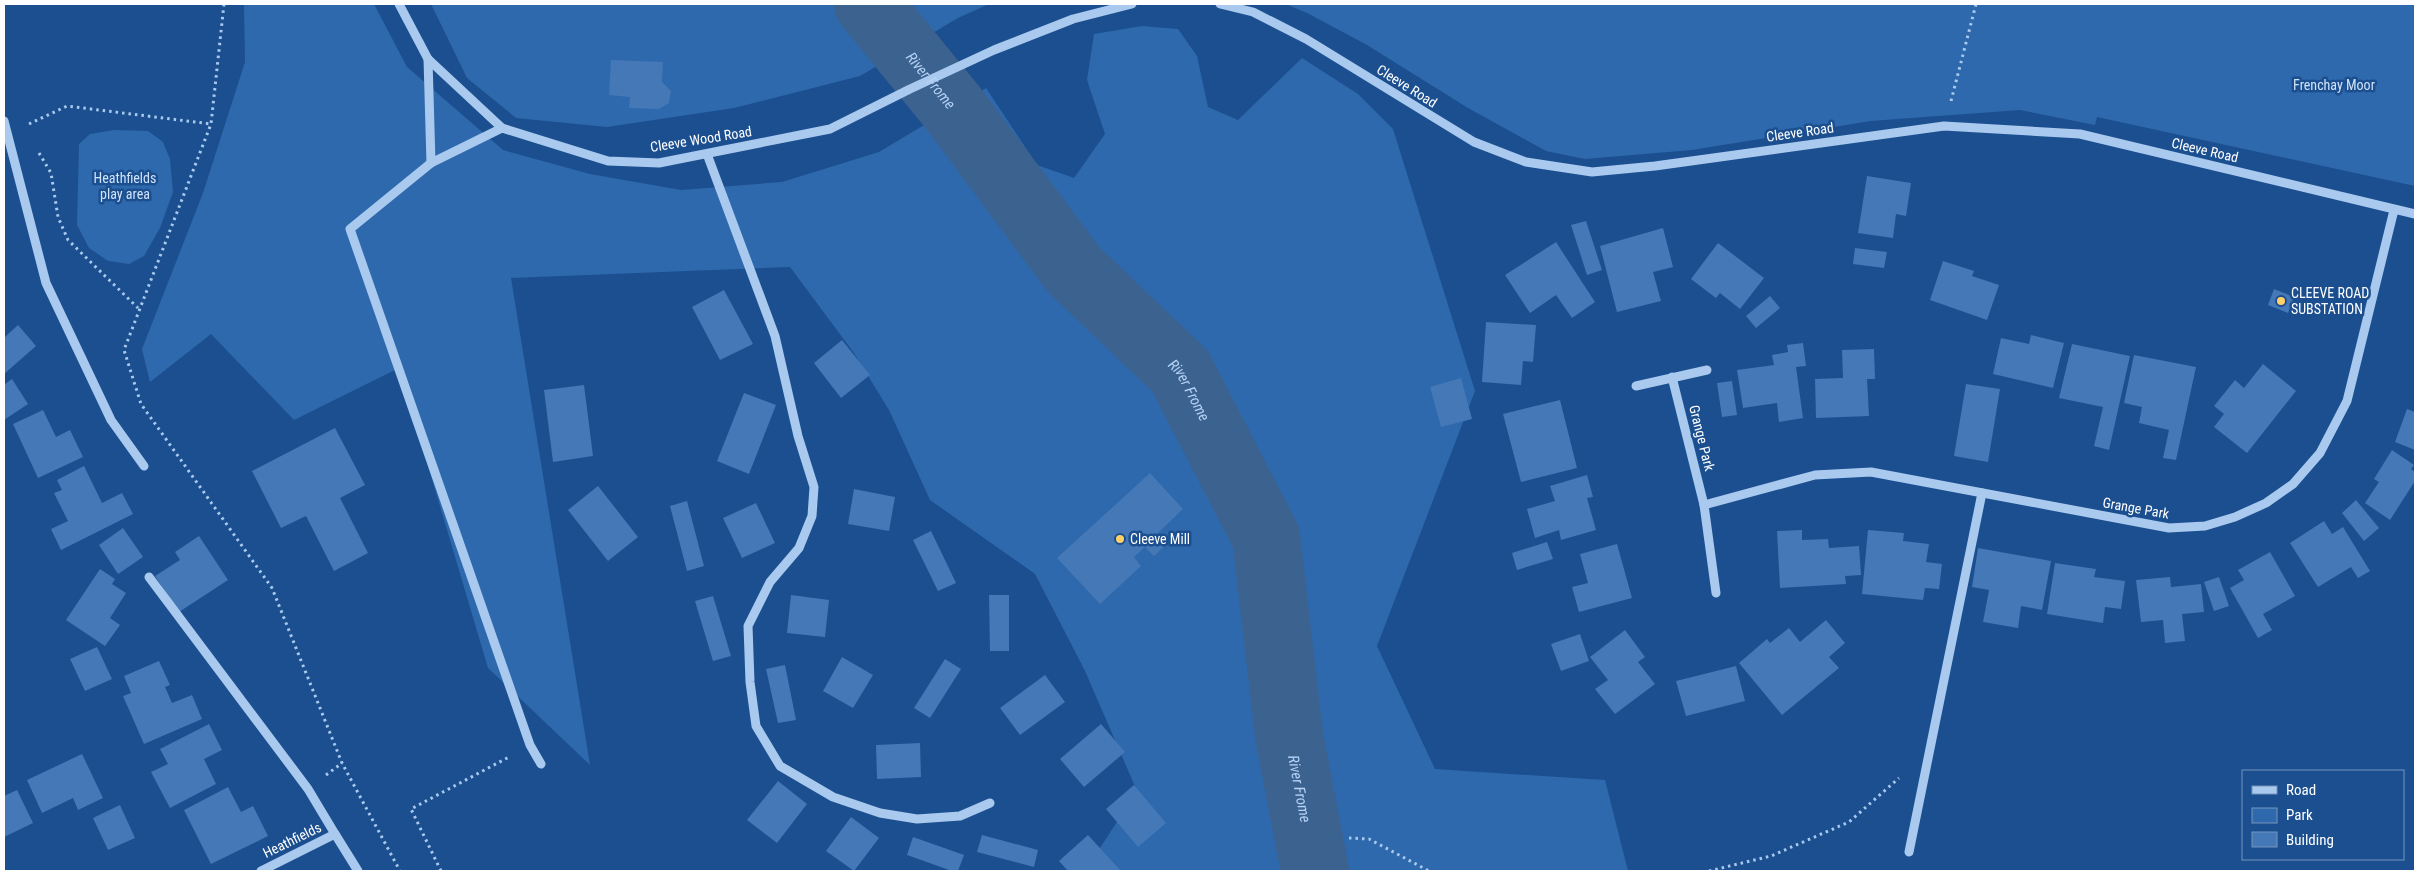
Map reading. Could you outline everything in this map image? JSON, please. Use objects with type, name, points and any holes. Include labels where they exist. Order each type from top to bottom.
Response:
[{"type":"street","name":"Cleeve Wood Road","points":[[399,4],[428,59],[502,128],[608,161],[659,163],[830,129],[910,88],[994,50],[1073,19],[1132,4]]},
{"type":"street","name":"Cleeve Road","points":[[1220,4],[1253,12],[1306,38],[1474,142],[1526,162],[1592,172],[1655,166],[1944,126],[2080,134],[2415,214]]},
{"type":"street","points":[[428,59],[431,163]]},
{"type":"street","points":[[4,121],[46,283],[111,420],[144,466]]},
{"type":"street","points":[[502,128],[431,163],[350,229],[530,745],[540,764]]},
{"type":"street","points":[[707,154],[775,336],[798,436],[814,486],[812,516],[799,548],[770,582],[748,626],[750,682],[756,726],[780,766],[833,797],[880,814],[917,819],[960,816],[990,803]]},
{"type":"street","name":"Grange Park","points":[[1704,505],[1815,475],[1871,472],[2170,528],[2205,526],[2235,517],[2266,503],[2286,489],[2320,454],[2347,401],[2394,210]]},
{"type":"street","points":[[1636,386],[1707,370]]},
{"type":"street","name":"Grange Park","points":[[1672,377],[1704,505],[1716,593]]},
{"type":"street","points":[[1908,852],[1982,493]]},
{"type":"street","name":"Heathfields","points":[[149,577],[308,789],[358,871]]},
{"type":"street","name":"Heathfields","points":[[261,871],[335,834]]},
{"type":"path","points":[[224,4],[211,124],[138,308],[124,350],[141,404],[272,588],[342,763],[400,871]]},
{"type":"path","points":[[1944,126],[1976,4]]},
{"type":"path","points":[[8,134],[67,106],[211,124]]},
{"type":"path","points":[[8,134],[29,137],[51,173],[58,218],[68,240],[138,308]]},
{"type":"path","points":[[441,871],[411,809],[530,745]]},
{"type":"path","points":[[1709,871],[1771,856],[1849,822],[1905,771]]},
{"type":"path","points":[[1349,838],[1368,839],[1428,871]]},
{"type":"green space","points":[[244,4],[374,4],[407,67],[503,150],[590,174],[681,190],[782,182],[879,152],[986,88],[1037,165],[1074,178],[1105,134],[1087,80],[1094,34],[1142,26],[1178,29],[1197,56],[1208,107],[1238,120],[1302,58],[1358,94],[1393,129],[1475,391],[1377,646],[1435,769],[1605,780],[1628,871],[1085,871],[1137,791],[1085,671],[1035,574],[930,500],[889,410],[854,353],[790,267],[511,278],[590,765],[488,668],[399,368],[294,420],[211,334],[150,382],[142,349],[203,193],[245,62]]},
{"type":"green space","points":[[431,4],[989,4],[958,18],[860,76],[734,108],[607,127],[516,118],[467,78]]},
{"type":"green space","name":"Frenchay Moor","points":[[1286,4],[2415,4],[2415,186],[2097,117],[2095,125],[2020,110],[1871,121],[1692,150],[1585,159],[1546,151],[1468,108],[1367,45]]},
{"type":"green space","name":"Heathfields play area","points":[[114,130],[148,131],[163,142],[170,159],[173,192],[160,228],[144,256],[129,264],[108,261],[89,248],[77,225],[79,144],[90,134]]},
{"type":"building","points":[[611,60],[663,62],[662,82],[671,91],[669,103],[659,109],[629,108],[630,97],[609,95]]},
{"type":"building","points":[[1867,176],[1911,183],[1906,216],[1896,214],[1893,238],[1858,233]]},
{"type":"building","points":[[1586,221],[1602,270],[1587,275],[1571,225]]},
{"type":"building","points":[[1663,228],[1673,267],[1653,272],[1661,301],[1617,312],[1600,246]]},
{"type":"building","points":[[1556,242],[1595,302],[1572,318],[1556,295],[1530,313],[1505,275]]},
{"type":"building","points":[[1718,243],[1764,278],[1740,309],[1720,293],[1716,298],[1691,279]]},
{"type":"building","points":[[1855,248],[1887,252],[1884,268],[1853,264]]},
{"type":"building","points":[[1943,261],[1974,271],[1972,276],[1999,285],[1987,320],[1930,300]]},
{"type":"building","name":"CLEEVE ROAD SUBSTATION","points":[[2274,289],[2294,297],[2288,313],[2268,305]]},
{"type":"building","points":[[724,290],[753,344],[720,360],[692,307]]},
{"type":"building","points":[[1770,296],[1780,308],[1756,328],[1746,316]]},
{"type":"building","points":[[1486,322],[1536,325],[1533,362],[1523,361],[1521,385],[1482,382]]},
{"type":"building","points":[[18,325],[36,346],[4,374],[4,338]]},
{"type":"building","points":[[2031,335],[2064,343],[2053,388],[1993,374],[2001,338],[2029,344]]},
{"type":"building","points":[[842,340],[870,375],[841,398],[814,363]]},
{"type":"building","points":[[1803,343],[1806,366],[1796,367],[1803,418],[1779,422],[1777,403],[1743,408],[1737,370],[1774,365],[1772,355],[1788,352],[1787,345]]},
{"type":"building","points":[[2072,344],[2130,356],[2109,450],[2094,446],[2103,407],[2059,398]]},
{"type":"building","points":[[1874,349],[1875,379],[1867,379],[1869,416],[1816,418],[1815,379],[1843,378],[1842,350]]},
{"type":"building","points":[[2134,355],[2196,367],[2176,460],[2163,458],[2169,430],[2139,423],[2142,407],[2124,403]]},
{"type":"building","points":[[2263,364],[2296,391],[2247,453],[2214,427],[2224,414],[2214,406],[2235,380],[2244,388]]},
{"type":"building","points":[[1461,378],[1472,419],[1441,427],[1430,387]]},
{"type":"building","points":[[12,379],[28,404],[4,420],[4,385]]},
{"type":"building","points":[[1732,381],[1737,415],[1722,417],[1717,383]]},
{"type":"building","points":[[1966,384],[2000,389],[1988,462],[1954,456]]},
{"type":"building","points":[[584,385],[593,456],[553,462],[544,390]]},
{"type":"building","points":[[744,393],[776,405],[749,474],[717,461]]},
{"type":"building","points":[[1560,400],[1577,468],[1521,482],[1503,414]]},
{"type":"building","points":[[2407,409],[2415,412],[2415,450],[2395,442]]},
{"type":"building","points":[[43,410],[56,437],[70,430],[83,457],[38,478],[13,424]]},
{"type":"building","points":[[335,428],[365,485],[340,498],[368,553],[334,571],[306,516],[281,528],[252,471]]},
{"type":"building","points":[[2392,450],[2414,465],[2411,469],[2415,472],[2415,481],[2390,520],[2365,503],[2379,482],[2374,479]]},
{"type":"building","points":[[84,466],[102,503],[122,493],[133,514],[61,550],[51,529],[68,521],[54,493],[62,490],[57,480]]},
{"type":"building","name":"Cleeve Mill","points":[[1150,473],[1183,509],[1157,534],[1167,544],[1154,556],[1145,547],[1134,557],[1141,566],[1100,604],[1057,558]]},
{"type":"building","points":[[1587,475],[1593,497],[1587,498],[1596,530],[1561,540],[1559,530],[1535,538],[1527,509],[1555,501],[1550,486]]},
{"type":"building","points":[[598,486],[638,537],[608,561],[568,510]]},
{"type":"building","points":[[854,489],[895,497],[889,531],[848,524]]},
{"type":"building","points":[[2356,500],[2379,528],[2364,541],[2342,513]]},
{"type":"building","points":[[687,501],[704,566],[687,571],[670,506]]},
{"type":"building","points":[[756,503],[775,543],[742,558],[723,518]]},
{"type":"building","points":[[2324,521],[2332,534],[2343,527],[2370,571],[2358,578],[2351,567],[2318,587],[2290,543]]},
{"type":"building","points":[[123,528],[143,557],[118,574],[99,545]]},
{"type":"building","points":[[1802,530],[1802,540],[1828,539],[1829,548],[1859,546],[1861,575],[1845,576],[1846,584],[1780,588],[1777,531]]},
{"type":"building","points":[[1868,530],[1904,533],[1903,541],[1929,544],[1926,562],[1942,564],[1939,589],[1925,588],[1923,600],[1862,594]]},
{"type":"building","points":[[931,531],[956,583],[938,591],[913,540]]},
{"type":"building","points":[[199,536],[228,580],[179,612],[155,576],[180,560],[175,552]]},
{"type":"building","points":[[1547,542],[1553,559],[1517,570],[1512,553]]},
{"type":"building","points":[[1617,544],[1632,598],[1579,612],[1572,587],[1588,583],[1580,554]]},
{"type":"building","points":[[1978,548],[2051,561],[2042,610],[2021,606],[2018,628],[1983,622],[1989,590],[1972,587]]},
{"type":"building","points":[[2270,552],[2295,596],[2263,614],[2272,630],[2258,638],[2230,588],[2244,580],[2238,570]]},
{"type":"building","points":[[2055,563],[2096,569],[2094,577],[2125,581],[2121,609],[2105,607],[2103,623],[2047,614]]},
{"type":"building","points":[[100,569],[115,579],[112,584],[126,593],[110,618],[120,625],[105,646],[66,620]]},
{"type":"building","points":[[2170,577],[2171,587],[2201,584],[2204,612],[2182,614],[2185,641],[2165,643],[2163,620],[2141,622],[2136,580]]},
{"type":"building","points":[[2219,577],[2229,606],[2214,611],[2204,582]]},
{"type":"building","points":[[791,595],[829,600],[825,637],[787,633]]},
{"type":"building","points":[[989,595],[1009,595],[1009,651],[990,651]]},
{"type":"building","points":[[713,596],[731,656],[713,661],[695,601]]},
{"type":"building","points":[[1826,620],[1845,643],[1829,657],[1839,668],[1782,715],[1739,663],[1767,639],[1770,643],[1789,628],[1800,642]]},
{"type":"building","points":[[1625,630],[1645,657],[1638,662],[1655,684],[1615,714],[1595,689],[1608,680],[1590,657]]},
{"type":"building","points":[[1580,634],[1589,661],[1561,671],[1551,644]]},
{"type":"building","points":[[97,647],[112,679],[85,691],[70,659]]},
{"type":"building","points":[[842,657],[873,675],[853,708],[823,691]]},
{"type":"building","points":[[945,659],[961,669],[930,718],[914,708]]},
{"type":"building","points":[[159,661],[170,685],[165,687],[172,703],[192,695],[202,719],[144,744],[123,696],[131,693],[124,676]]},
{"type":"building","points":[[785,665],[796,720],[778,723],[766,669]]},
{"type":"building","points":[[1736,666],[1745,701],[1686,716],[1676,681]]},
{"type":"building","points":[[1045,675],[1065,702],[1020,735],[1000,708]]},
{"type":"building","points":[[209,724],[222,750],[204,759],[216,784],[170,808],[151,772],[168,764],[160,749]]},
{"type":"building","points":[[1101,724],[1125,752],[1084,787],[1060,759]]},
{"type":"building","points":[[920,743],[921,777],[877,779],[876,745]]},
{"type":"building","points":[[82,754],[103,798],[78,810],[73,798],[42,813],[27,780]]},
{"type":"building","points":[[778,781],[807,804],[777,843],[747,820]]},
{"type":"building","points":[[1134,785],[1166,823],[1138,847],[1106,809]]},
{"type":"building","points":[[228,787],[241,812],[253,806],[268,836],[211,864],[184,810]]},
{"type":"building","points":[[17,790],[33,823],[4,837],[4,796]]},
{"type":"building","points":[[120,805],[135,838],[108,850],[93,818]]},
{"type":"building","points":[[851,817],[879,838],[854,871],[826,851]]},
{"type":"building","points":[[982,835],[1038,850],[1034,867],[977,852]]},
{"type":"building","points":[[1088,835],[1121,871],[1068,871],[1059,861]]},
{"type":"building","points":[[913,837],[964,855],[958,871],[952,871],[907,855]]},
{"type":"waterway","name":"River Frome","points":[[868,4],[953,108],[1074,270],[1180,371],[1266,537],[1289,735],[1315,871]]},
{"type":"place","name":"CLEEVE ROAD SUBSTATION","points":[[2281,301]]},
{"type":"place","name":"Cleeve Mill","points":[[1120,539]]}]
